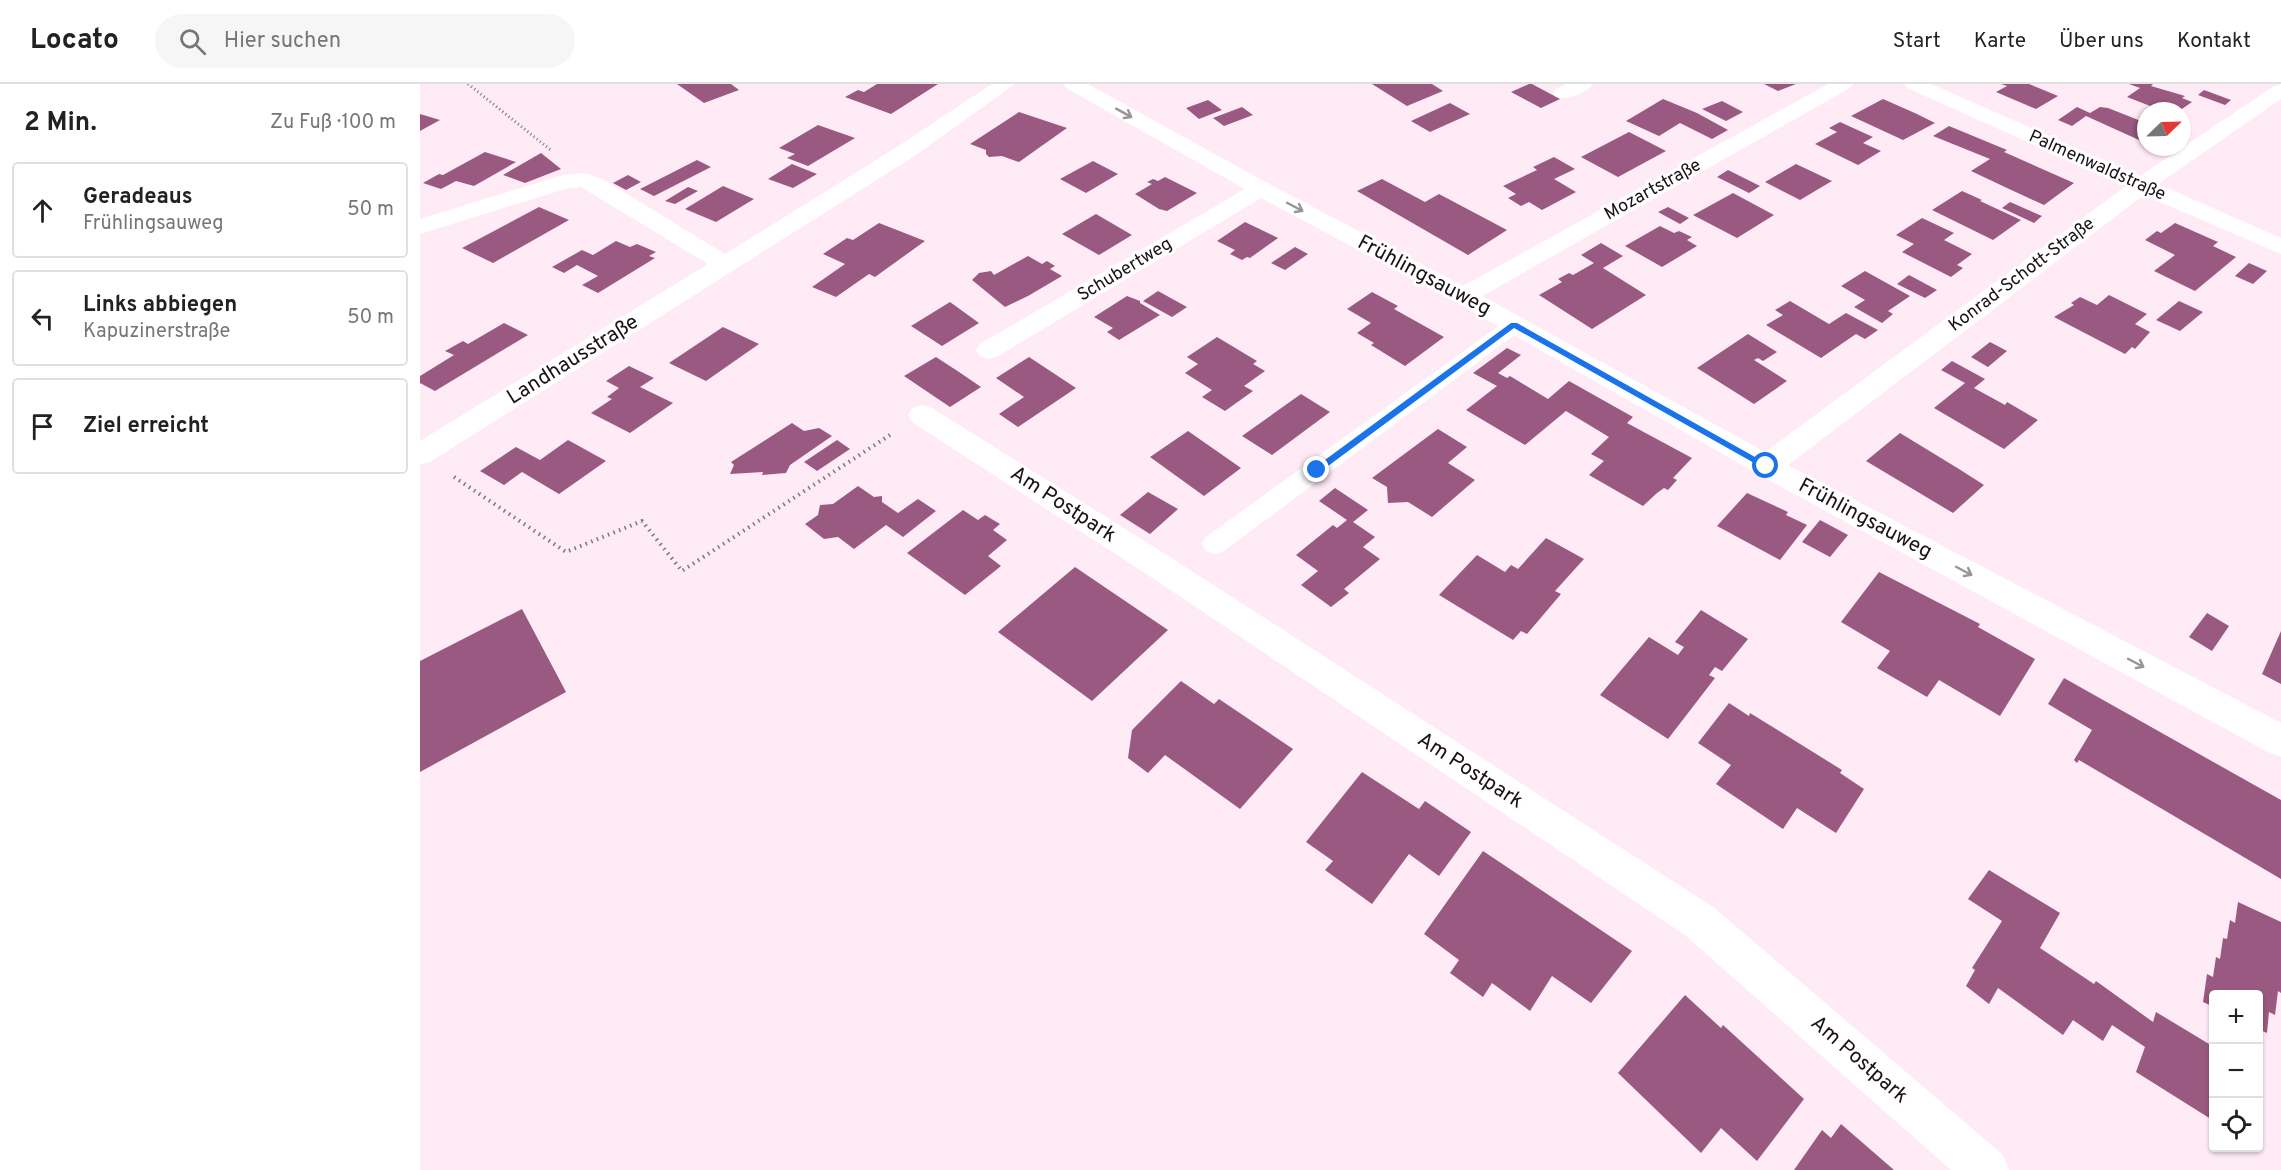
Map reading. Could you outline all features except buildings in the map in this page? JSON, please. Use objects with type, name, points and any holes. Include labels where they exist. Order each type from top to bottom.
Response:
[{"type":"street","name":"Landhausstraße","points":[[420,455],[905,152],[1005,84]]},
{"type":"street","name":"Frühlingsauweg","points":[[1073,84],[1261,189],[1463,296],[1766,466],[2281,741]]},
{"type":"street","points":[[1563,93],[1583,84]]},
{"type":"street","name":"Mozartstraße","points":[[1463,296],[1843,84]]},
{"type":"street","name":"Palmenwaldstraße","points":[[1914,84],[2281,247]]},
{"type":"street","name":"Konrad-Schott-Straße","points":[[1766,466],[2141,186],[2281,90]]},
{"type":"street","points":[[420,227],[448,216],[563,182],[584,180],[596,185],[725,264]]},
{"type":"street","name":"Schubertweg","points":[[989,350],[1261,189]]},
{"type":"street","name":"Am Postpark","points":[[921,415],[1172,575],[1699,921],[1986,1170]]},
{"type":"lane","points":[[1215,544],[1514,325]]},
{"type":"path","points":[[468,84],[516,120]]},
{"type":"path","points":[[420,455],[566,552],[642,521],[682,572],[921,415]]},
{"type":"route","points":[[1317,470],[1514,325],[1766,466]]}]
